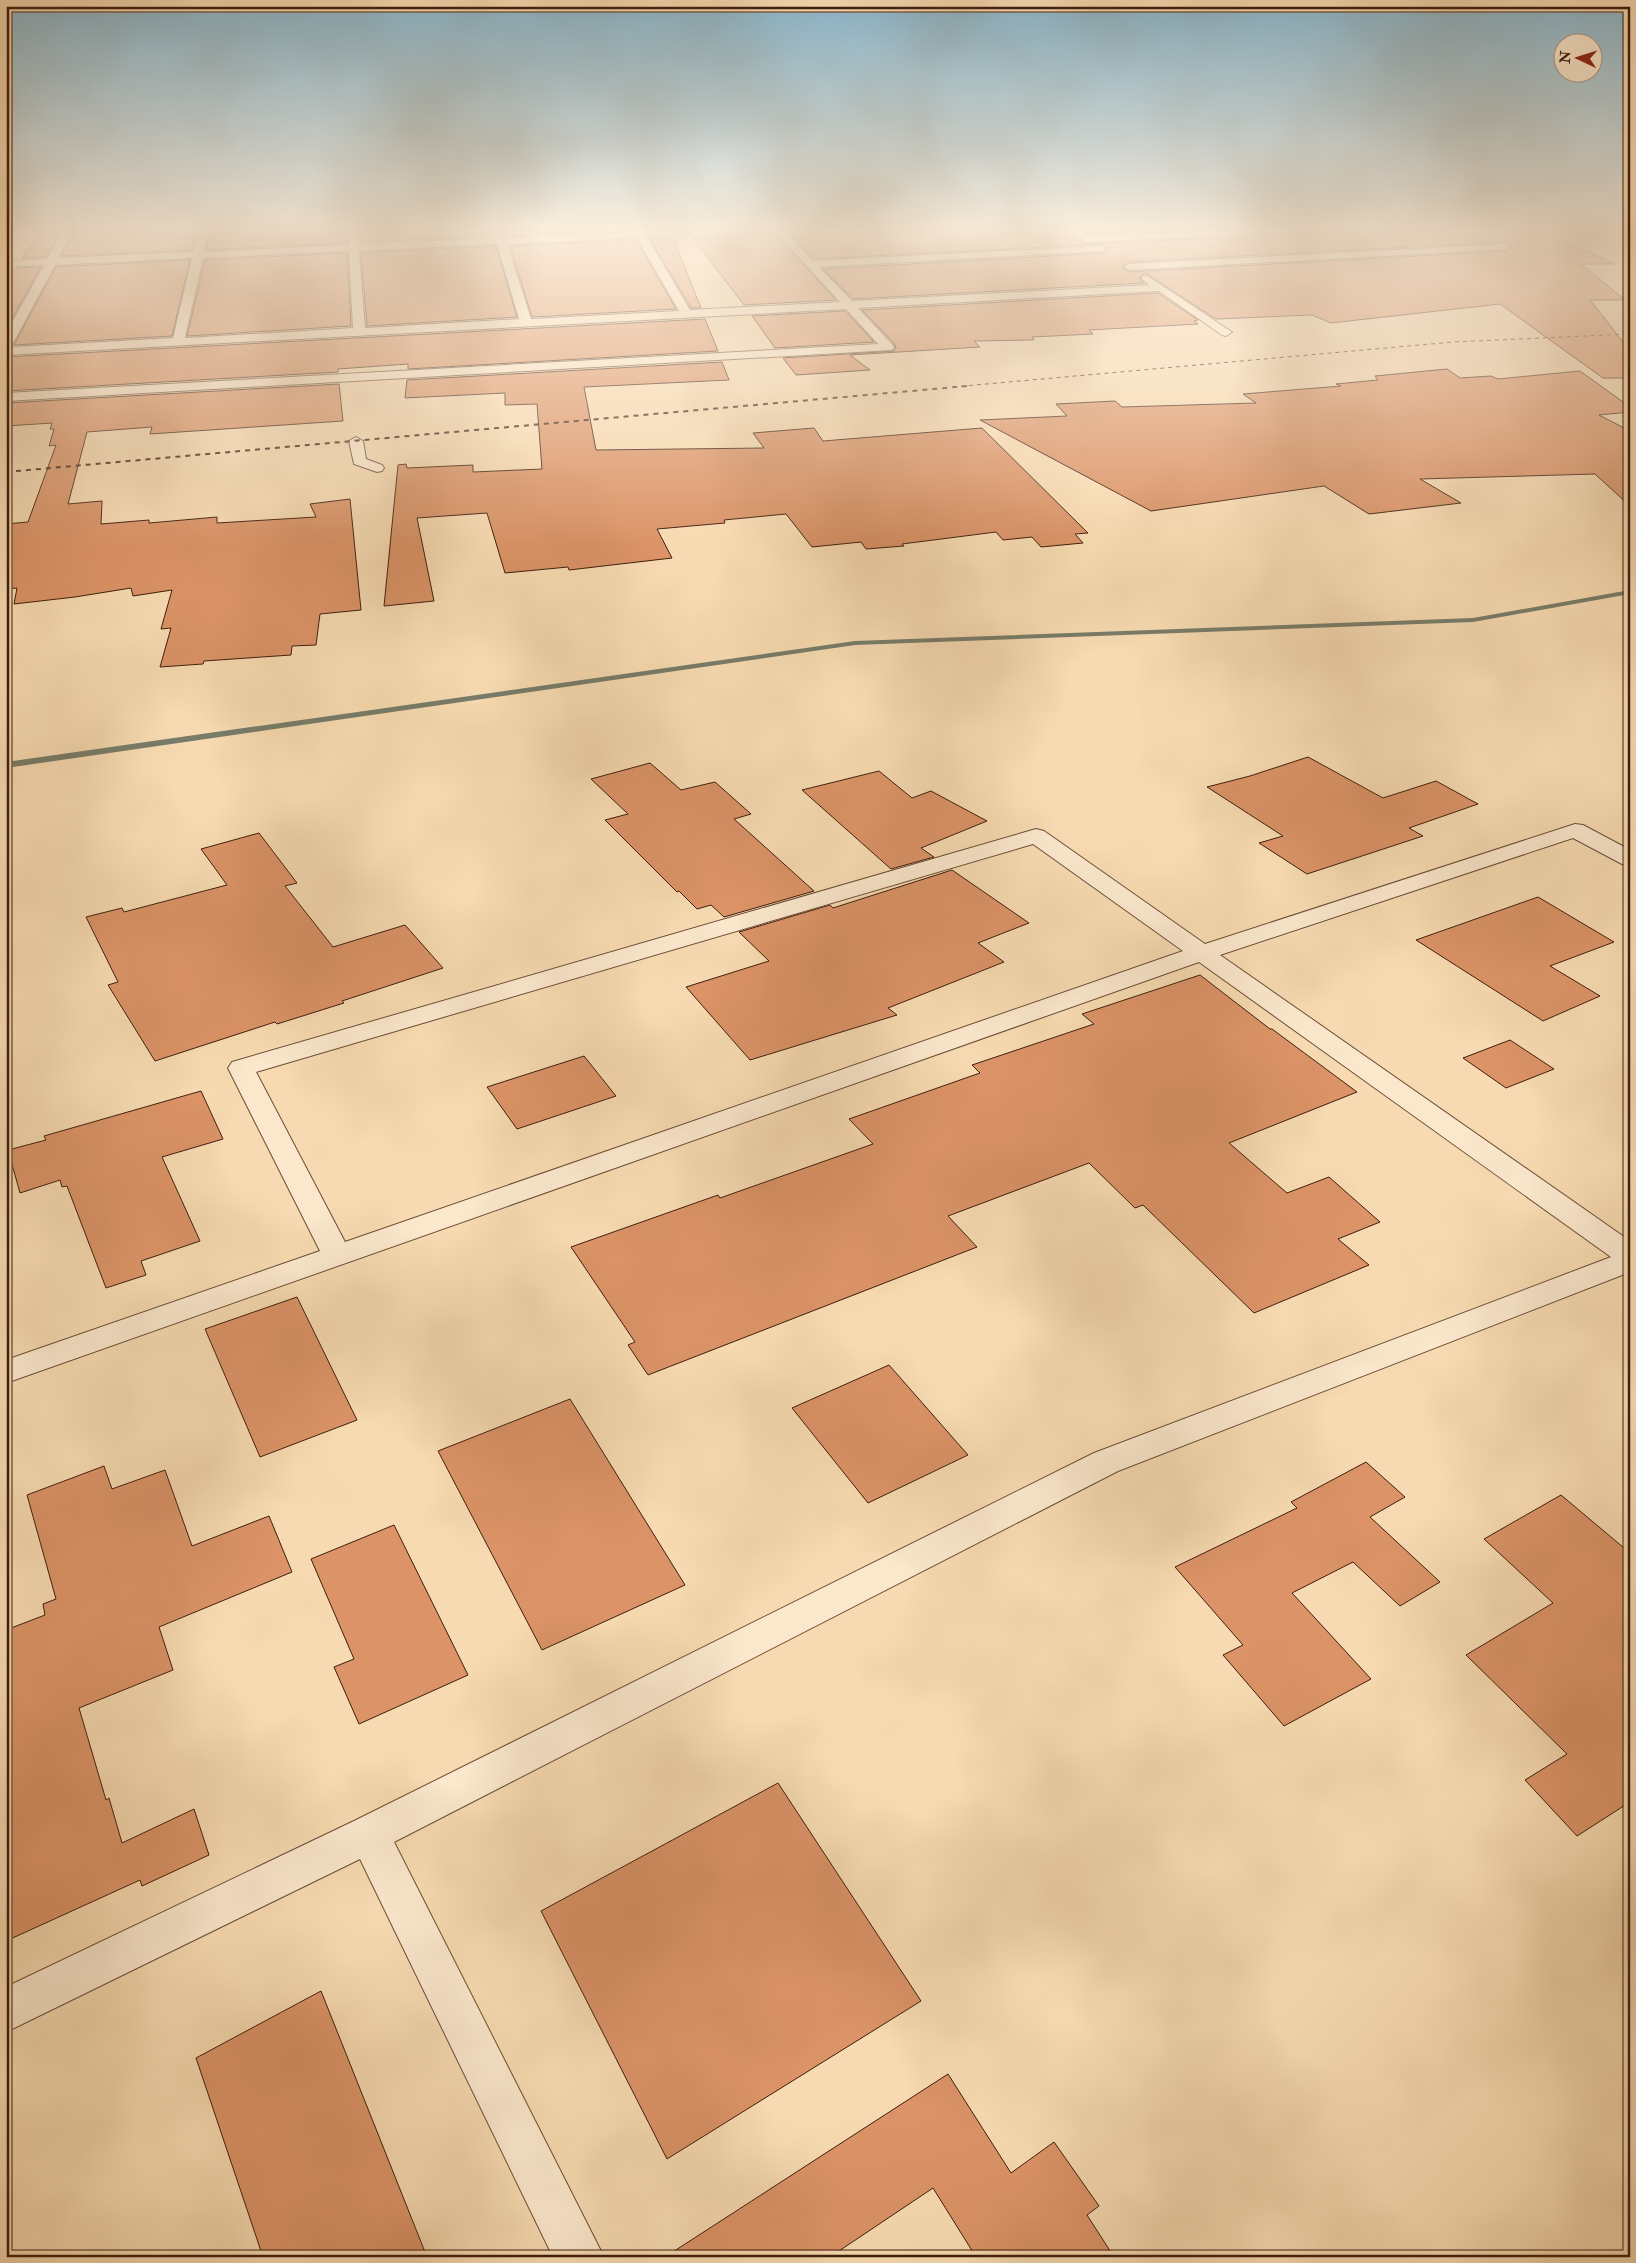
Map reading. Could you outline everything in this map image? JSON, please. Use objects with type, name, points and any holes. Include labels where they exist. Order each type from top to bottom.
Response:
[{"type":"street","points":[[178,342],[180,335]]},
{"type":"street","points":[[6,351],[299,335]]},
{"type":"street","points":[[6,397],[888,347],[876,335]]},
{"type":"street","points":[[356,441],[360,461],[377,468]]},
{"type":"street","points":[[6,1372],[1202,953],[1575,830],[1630,859]]},
{"type":"street","points":[[338,1257],[241,1068],[1036,836],[1630,1256]]},
{"type":"street","points":[[6,2010],[369,1834],[1106,1462],[1630,1261]]},
{"type":"street","points":[[369,1834],[579,2257]]},
{"type":"building","points":[[20,335],[172,335],[172,336],[14,345]]},
{"type":"building","points":[[187,335],[210,335],[187,336]]},
{"type":"building","points":[[418,335],[711,335],[718,351],[408,369],[408,364],[338,369],[338,372],[6,391],[6,357]]},
{"type":"building","points":[[765,335],[867,335],[874,342],[775,348]]},
{"type":"building","points":[[886,335],[1081,335],[1032,337],[1034,340],[974,341],[980,347],[850,355],[870,370],[796,375],[783,358],[894,351],[896,348]]},
{"type":"building","points":[[1543,335],[1617,335],[1630,351],[1630,378],[1603,378]]},
{"type":"building","points":[[722,362],[729,380],[584,387],[596,450],[764,448],[753,433],[814,428],[823,441],[982,428],[1088,533],[1075,534],[1083,543],[1041,547],[1032,537],[1003,540],[996,532],[902,544],[904,546],[866,549],[861,542],[812,547],[786,514],[724,520],[725,523],[657,529],[672,558],[569,570],[568,567],[505,573],[487,513],[417,518],[434,601],[384,606],[398,465],[406,464],[407,468],[473,465],[473,472],[542,469],[537,404],[505,405],[505,393],[405,398],[407,380]]},
{"type":"building","points":[[1447,369],[1460,378],[1491,376],[1498,379],[1580,371],[1630,407],[1630,412],[1599,415],[1630,431],[1630,506],[1595,474],[1420,479],[1461,503],[1369,514],[1324,486],[1151,511],[980,420],[1067,416],[1056,404],[1115,401],[1122,407],[1256,403],[1243,394],[1341,386],[1336,384],[1378,380],[1375,376]]},
{"type":"building","points":[[339,384],[343,421],[150,434],[152,427],[87,432],[68,504],[102,501],[101,524],[149,520],[149,523],[217,517],[217,523],[316,517],[310,504],[350,499],[361,610],[320,614],[316,645],[292,646],[291,655],[204,661],[203,664],[160,667],[171,628],[161,629],[172,590],[133,596],[131,588],[14,604],[17,588],[6,589],[6,524],[28,522],[56,445],[49,446],[54,429],[50,429],[52,423],[6,426],[6,403]]},
{"type":"building","points":[[1308,757],[1383,798],[1436,781],[1478,804],[1409,828],[1423,836],[1307,874],[1259,843],[1283,836],[1207,787],[1250,776]]},
{"type":"building","points":[[650,763],[681,790],[715,782],[751,814],[734,819],[814,891],[724,917],[711,905],[697,909],[679,891],[677,892],[605,820],[628,814],[591,779]]},
{"type":"building","points":[[879,771],[912,798],[931,791],[987,821],[921,848],[934,857],[891,869],[802,790]]},
{"type":"building","points":[[259,833],[297,883],[285,886],[333,947],[405,925],[443,968],[342,1001],[344,1003],[277,1024],[275,1022],[155,1061],[108,985],[118,982],[86,917],[122,908],[124,912],[227,885],[201,849]]},
{"type":"building","points":[[952,870],[1029,923],[978,943],[1004,962],[888,1008],[897,1015],[750,1060],[686,987],[769,961],[739,932],[830,905],[833,908]]},
{"type":"building","points":[[1538,897],[1614,942],[1550,966],[1600,996],[1543,1021],[1416,940]]},
{"type":"building","points":[[1200,975],[1357,1092],[1229,1143],[1287,1193],[1329,1177],[1380,1222],[1338,1239],[1369,1265],[1254,1313],[1143,1205],[1135,1208],[1089,1163],[948,1216],[977,1247],[648,1375],[628,1345],[635,1342],[571,1247],[718,1195],[720,1198],[873,1144],[849,1119],[980,1073],[972,1065],[1094,1024],[1082,1014]]},
{"type":"building","points":[[1510,1040],[1554,1069],[1506,1088],[1463,1058]]},
{"type":"building","points":[[584,1056],[616,1096],[517,1129],[487,1087]]},
{"type":"building","points":[[201,1091],[223,1139],[162,1157],[200,1241],[141,1261],[146,1275],[106,1288],[67,1186],[62,1187],[60,1180],[20,1193],[8,1150],[46,1140],[44,1136]]},
{"type":"building","points":[[297,1297],[357,1420],[260,1457],[205,1329]]},
{"type":"building","points":[[889,1365],[968,1455],[868,1503],[792,1408]]},
{"type":"building","points":[[570,1399],[685,1585],[542,1650],[438,1451]]},
{"type":"building","points":[[1366,1462],[1405,1497],[1370,1517],[1440,1582],[1400,1606],[1353,1562],[1292,1593],[1371,1679],[1284,1726],[1223,1655],[1243,1645],[1175,1567],[1297,1508],[1291,1502]]},
{"type":"building","points":[[104,1466],[112,1489],[165,1470],[192,1546],[269,1516],[292,1572],[159,1627],[173,1670],[79,1708],[106,1800],[109,1798],[122,1843],[194,1809],[209,1855],[142,1886],[140,1880],[6,1941],[6,1630],[45,1615],[43,1604],[56,1599],[27,1495]]},
{"type":"building","points":[[1561,1495],[1630,1553],[1630,1802],[1577,1836],[1525,1780],[1567,1754],[1466,1655],[1553,1603],[1484,1539]]},
{"type":"building","points":[[394,1525],[468,1675],[359,1724],[334,1667],[354,1659],[311,1559]]},
{"type":"building","points":[[778,1783],[921,2001],[667,2159],[541,1911]]},
{"type":"building","points":[[321,1991],[427,2257],[263,2257],[196,2058]]},
{"type":"building","points":[[948,2074],[1011,2173],[1054,2142],[1099,2206],[1087,2215],[1114,2257],[976,2257],[933,2188],[830,2257],[665,2257]]},
{"type":"waterway","points":[[6,765],[855,643],[1473,620],[1630,592]]},
{"type":"railway","points":[[953,387],[1453,342],[1617,335]]},
{"type":"railway","points":[[6,472],[967,386]]}]
